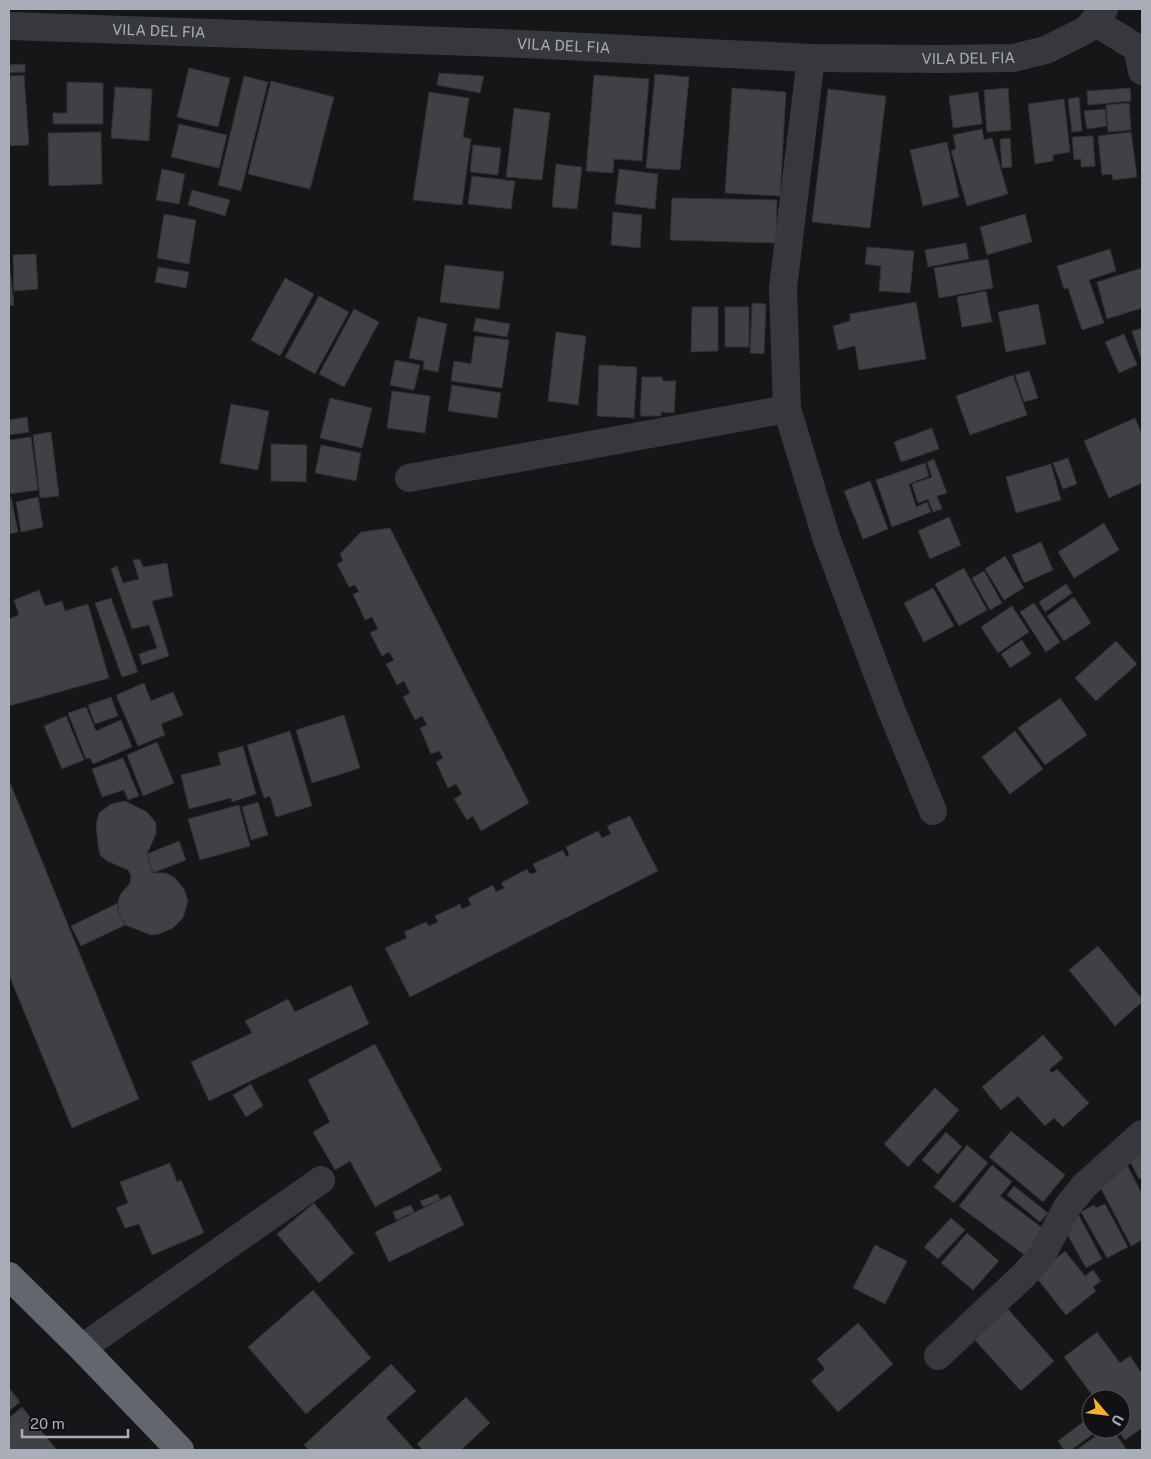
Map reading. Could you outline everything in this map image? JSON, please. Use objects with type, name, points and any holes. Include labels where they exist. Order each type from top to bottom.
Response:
[{"type":"highway","points":[[9,1276],[82,1348],[180,1450]]},
{"type":"street","points":[[1099,15],[1140,56]]},
{"type":"street","name":"VILA DEL FIA","points":[[9,26],[501,43],[811,58],[1014,58],[1046,50],[1063,42],[1086,30],[1099,15]]},
{"type":"street","points":[[811,58],[783,288],[787,410],[827,540],[892,712],[933,811]]},
{"type":"street","points":[[409,478],[787,410]]},
{"type":"street","points":[[938,1356],[1025,1274],[1042,1255],[1067,1207],[1084,1186],[1142,1134]]},
{"type":"street","points":[[82,1348],[321,1180]]},
{"type":"building","points":[[25,64],[25,72],[9,73],[9,65]]},
{"type":"building","points":[[189,68],[230,78],[218,127],[177,117]]},
{"type":"building","points":[[439,73],[484,76],[480,93],[437,85]]},
{"type":"building","points":[[655,74],[689,77],[680,170],[646,168]]},
{"type":"building","points":[[24,75],[29,145],[9,146],[9,76]]},
{"type":"building","points":[[594,75],[649,79],[642,161],[614,159],[613,173],[586,171]]},
{"type":"building","points":[[244,76],[268,82],[241,191],[218,185]]},
{"type":"building","points":[[271,81],[334,97],[310,189],[248,174]]},
{"type":"building","points":[[67,82],[103,83],[103,124],[53,124],[53,113],[67,113]]},
{"type":"building","points":[[115,87],[152,89],[149,141],[111,138]]},
{"type":"building","points":[[732,88],[786,92],[780,196],[725,193]]},
{"type":"building","points":[[1008,88],[1011,130],[987,132],[984,90]]},
{"type":"building","points":[[1130,88],[1131,101],[1088,105],[1087,91]]},
{"type":"building","points":[[828,89],[886,96],[870,228],[812,222]]},
{"type":"building","points":[[429,92],[469,98],[463,137],[471,139],[462,205],[413,200]]},
{"type":"building","points":[[978,92],[982,124],[953,128],[949,96]]},
{"type":"building","points":[[1079,97],[1082,131],[1072,132],[1068,99]]},
{"type":"building","points":[[1064,99],[1070,152],[1053,155],[1053,161],[1035,164],[1028,104]]},
{"type":"building","points":[[1129,103],[1131,130],[1108,132],[1106,105]]},
{"type":"building","points":[[514,108],[550,113],[542,180],[506,177]]},
{"type":"building","points":[[1105,109],[1107,126],[1087,129],[1084,111]]},
{"type":"building","points":[[179,124],[227,135],[219,168],[171,157]]},
{"type":"building","points":[[982,129],[984,140],[992,138],[1008,194],[967,206],[951,151],[956,149],[953,135]]},
{"type":"building","points":[[101,132],[102,184],[49,186],[48,133]]},
{"type":"building","points":[[1131,132],[1137,177],[1113,180],[1112,174],[1102,175],[1098,136]]},
{"type":"building","points":[[1093,136],[1095,166],[1081,167],[1081,159],[1074,160],[1072,137]]},
{"type":"building","points":[[1010,138],[1012,167],[1002,168],[1000,139]]},
{"type":"building","points":[[947,142],[959,197],[923,206],[910,150]]},
{"type":"building","points":[[473,145],[501,148],[498,175],[470,172]]},
{"type":"building","points":[[556,164],[582,167],[577,209],[552,207]]},
{"type":"building","points":[[162,169],[185,174],[179,204],[156,200]]},
{"type":"building","points":[[619,169],[658,174],[655,209],[615,204]]},
{"type":"building","points":[[472,176],[515,181],[511,209],[468,204]]},
{"type":"building","points":[[192,190],[230,200],[225,216],[188,205]]},
{"type":"building","points":[[672,198],[777,200],[776,243],[670,240]]},
{"type":"building","points":[[613,212],[642,215],[640,248],[611,245]]},
{"type":"building","points":[[164,214],[196,220],[189,264],[157,258]]},
{"type":"building","points":[[1025,214],[1032,242],[987,255],[980,227]]},
{"type":"building","points":[[966,243],[969,259],[928,267],[925,250]]},
{"type":"building","points":[[867,247],[914,251],[910,293],[879,291],[881,266],[865,264]]},
{"type":"building","points":[[1110,249],[1116,271],[1089,280],[1104,323],[1082,330],[1068,288],[1064,289],[1057,266]]},
{"type":"building","points":[[36,254],[38,289],[14,291],[13,255]]},
{"type":"building","points":[[9,258],[14,305],[9,306]]},
{"type":"building","points":[[988,259],[993,288],[939,298],[934,268]]},
{"type":"building","points":[[445,265],[504,272],[499,309],[440,302]]},
{"type":"building","points":[[158,267],[189,272],[186,288],[155,282]]},
{"type":"building","points":[[1142,268],[1142,308],[1107,319],[1097,282]]},
{"type":"building","points":[[285,278],[314,294],[280,356],[251,340]]},
{"type":"building","points":[[986,291],[992,322],[962,327],[957,297]]},
{"type":"building","points":[[319,296],[349,312],[315,374],[285,357]]},
{"type":"building","points":[[916,302],[926,359],[859,370],[855,346],[838,350],[833,326],[850,321],[850,314]]},
{"type":"building","points":[[752,303],[766,304],[764,354],[750,353]]},
{"type":"building","points":[[1038,304],[1046,344],[1006,352],[998,312]]},
{"type":"building","points":[[692,307],[718,307],[718,351],[691,352]]},
{"type":"building","points":[[725,307],[749,307],[749,347],[725,347]]},
{"type":"building","points":[[354,309],[379,322],[344,387],[319,374]]},
{"type":"building","points":[[418,317],[447,324],[438,372],[423,369],[424,361],[409,358]]},
{"type":"building","points":[[476,318],[510,324],[507,337],[473,331]]},
{"type":"building","points":[[1142,328],[1142,362],[1132,331]]},
{"type":"building","points":[[556,332],[586,336],[578,405],[548,401]]},
{"type":"building","points":[[1124,334],[1137,365],[1119,373],[1105,342]]},
{"type":"building","points":[[475,336],[509,340],[502,388],[451,381],[454,361],[471,364]]},
{"type":"building","points":[[395,360],[420,365],[414,390],[390,385]]},
{"type":"building","points":[[599,365],[637,367],[634,418],[597,416]]},
{"type":"building","points":[[1029,371],[1038,398],[1024,402],[1015,375]]},
{"type":"building","points":[[1013,375],[1027,415],[970,435],[956,396]]},
{"type":"building","points":[[642,377],[662,377],[663,381],[676,381],[674,413],[661,412],[661,416],[640,416]]},
{"type":"building","points":[[452,385],[501,393],[497,418],[448,411]]},
{"type":"building","points":[[392,391],[430,396],[425,433],[387,428]]},
{"type":"building","points":[[330,398],[372,408],[362,448],[320,438]]},
{"type":"building","points":[[231,404],[269,411],[258,470],[220,463]]},
{"type":"building","points":[[27,417],[29,432],[9,435],[9,420]]},
{"type":"building","points":[[1135,418],[1142,435],[1142,483],[1109,498],[1084,441]]},
{"type":"building","points":[[932,428],[939,449],[901,462],[894,442]]},
{"type":"building","points":[[51,432],[59,496],[40,498],[33,435]]},
{"type":"building","points":[[31,437],[38,490],[9,494],[9,440]]},
{"type":"building","points":[[271,444],[307,445],[306,482],[271,481]]},
{"type":"building","points":[[321,445],[361,453],[356,481],[315,473]]},
{"type":"building","points":[[1068,458],[1077,484],[1063,489],[1053,463]]},
{"type":"building","points":[[934,459],[947,493],[937,496],[942,509],[933,512],[928,499],[918,503],[912,484],[932,477],[927,462]]},
{"type":"building","points":[[925,463],[929,476],[909,484],[916,507],[927,502],[931,512],[892,527],[876,480]]},
{"type":"building","points":[[1051,464],[1061,500],[1016,513],[1006,477]]},
{"type":"building","points":[[870,481],[888,529],[863,539],[844,491]]},
{"type":"building","points":[[11,497],[18,532],[9,534],[9,498]]},
{"type":"building","points":[[38,497],[43,527],[21,532],[16,502]]},
{"type":"building","points":[[949,517],[961,545],[930,559],[918,531]]},
{"type":"building","points":[[1104,523],[1119,550],[1074,578],[1058,552]]},
{"type":"building","points":[[390,528],[529,803],[481,831],[473,816],[467,820],[454,799],[462,794],[456,784],[448,788],[436,762],[443,758],[439,751],[431,754],[420,728],[427,725],[422,716],[415,720],[403,697],[410,693],[404,681],[397,685],[386,664],[394,660],[389,652],[382,656],[370,633],[378,629],[372,617],[365,620],[353,594],[359,592],[355,585],[349,587],[337,564],[343,561],[340,554],[361,532]]},
{"type":"building","points":[[1041,542],[1053,570],[1024,583],[1012,555]]},
{"type":"building","points":[[1005,556],[1024,588],[1004,600],[985,569]]},
{"type":"building","points":[[140,559],[143,567],[167,563],[173,596],[152,601],[169,656],[142,665],[139,654],[157,648],[149,625],[132,629],[111,569],[117,566],[123,583],[139,579],[133,560]]},
{"type":"building","points":[[964,568],[987,610],[959,626],[935,584]]},
{"type":"building","points":[[984,571],[1002,603],[990,610],[972,578]]},
{"type":"building","points":[[1066,584],[1072,593],[1045,612],[1039,602]]},
{"type":"building","points":[[933,588],[954,626],[924,642],[904,603]]},
{"type":"building","points":[[39,590],[45,606],[62,601],[65,611],[88,604],[109,678],[9,706],[9,619],[19,615],[14,600]]},
{"type":"building","points":[[1074,597],[1091,623],[1064,641],[1047,616]]},
{"type":"building","points":[[111,598],[138,672],[122,677],[95,603]]},
{"type":"building","points":[[1034,603],[1060,642],[1046,652],[1020,612]]},
{"type":"building","points":[[1012,606],[1029,632],[998,653],[981,627]]},
{"type":"building","points":[[1022,640],[1031,654],[1010,668],[1001,654]]},
{"type":"building","points":[[1116,641],[1137,664],[1096,701],[1075,678]]},
{"type":"building","points":[[144,683],[151,701],[173,692],[183,715],[161,724],[165,735],[138,746],[116,695]]},
{"type":"building","points":[[111,697],[118,716],[95,724],[88,705]]},
{"type":"building","points":[[1060,698],[1087,735],[1045,765],[1018,728]]},
{"type":"building","points":[[86,707],[96,731],[121,720],[132,747],[93,764],[90,758],[86,759],[68,713]]},
{"type":"building","points":[[344,715],[360,768],[312,783],[296,730]]},
{"type":"building","points":[[66,716],[84,760],[62,769],[44,726]]},
{"type":"building","points":[[290,731],[312,806],[276,817],[270,796],[264,798],[247,745]]},
{"type":"building","points":[[1015,731],[1043,769],[1010,794],[982,757]]},
{"type":"building","points":[[157,742],[174,783],[143,796],[127,755]]},
{"type":"building","points":[[243,746],[256,794],[232,802],[231,798],[189,809],[181,775],[221,765],[218,753]]},
{"type":"building","points":[[123,758],[139,796],[128,800],[124,790],[102,797],[92,769]]},
{"type":"building","points":[[9,780],[139,1099],[72,1128],[9,975]]},
{"type":"building","points":[[125,801],[147,812],[156,823],[156,834],[147,854],[153,873],[166,873],[175,878],[184,889],[188,901],[183,918],[173,928],[159,934],[151,935],[125,925],[118,911],[118,903],[120,895],[130,883],[131,875],[128,870],[107,861],[100,855],[96,824],[99,813],[111,804]]},
{"type":"building","points":[[258,802],[268,835],[251,840],[242,807]]},
{"type":"building","points":[[239,805],[250,846],[200,860],[188,819]]},
{"type":"building","points":[[630,816],[658,871],[410,997],[385,948],[407,938],[404,932],[426,922],[429,926],[438,922],[435,916],[460,904],[462,909],[471,905],[468,898],[493,885],[496,892],[504,888],[501,883],[527,869],[530,874],[537,872],[533,864],[563,850],[566,857],[569,855],[566,847],[598,831],[602,838],[611,834],[607,826]]},
{"type":"building","points":[[179,841],[186,860],[153,873],[147,854]]},
{"type":"building","points":[[118,903],[118,911],[125,925],[81,946],[71,926]]},
{"type":"building","points":[[1098,946],[1142,999],[1142,1002],[1115,1026],[1069,970]]},
{"type":"building","points":[[351,985],[369,1024],[209,1101],[191,1062],[252,1033],[245,1021],[288,999],[295,1012]]},
{"type":"building","points":[[1043,1035],[1063,1058],[1049,1070],[1052,1073],[1057,1069],[1089,1103],[1063,1127],[1054,1118],[1045,1126],[1018,1096],[1001,1110],[982,1087]]},
{"type":"building","points":[[375,1044],[442,1170],[375,1207],[350,1161],[335,1170],[313,1132],[330,1122],[308,1080]]},
{"type":"building","points":[[251,1084],[263,1106],[246,1117],[233,1095]]},
{"type":"building","points":[[935,1088],[959,1110],[908,1167],[884,1144]]},
{"type":"building","points":[[1011,1131],[1065,1175],[1043,1202],[989,1157]]},
{"type":"building","points":[[946,1132],[962,1147],[938,1174],[922,1160]]},
{"type":"building","points":[[967,1145],[988,1163],[954,1203],[934,1187]]},
{"type":"building","points":[[1142,1145],[1142,1177],[1139,1179],[1126,1153]]},
{"type":"building","points":[[1125,1161],[1142,1194],[1142,1240],[1131,1246],[1095,1177]]},
{"type":"building","points":[[170,1163],[177,1182],[181,1180],[204,1233],[152,1255],[139,1224],[125,1228],[116,1208],[128,1203],[120,1182]]},
{"type":"building","points":[[992,1165],[1012,1182],[1000,1196],[1045,1230],[1026,1256],[959,1206]]},
{"type":"building","points":[[1014,1186],[1048,1213],[1040,1222],[1007,1195]]},
{"type":"building","points":[[438,1194],[440,1200],[423,1207],[420,1201]]},
{"type":"building","points":[[450,1195],[464,1225],[389,1262],[375,1232]]},
{"type":"building","points":[[314,1203],[354,1253],[319,1283],[277,1234]]},
{"type":"building","points":[[1105,1204],[1128,1247],[1107,1258],[1081,1212],[1094,1205],[1096,1208]]},
{"type":"building","points":[[411,1205],[414,1212],[396,1220],[393,1212]]},
{"type":"building","points":[[1078,1214],[1102,1259],[1086,1268],[1061,1223]]},
{"type":"building","points":[[951,1218],[965,1230],[938,1259],[924,1247]]},
{"type":"building","points":[[967,1233],[999,1261],[973,1290],[941,1263]]},
{"type":"building","points":[[875,1245],[907,1261],[885,1304],[853,1288]]},
{"type":"building","points":[[1065,1251],[1085,1276],[1093,1270],[1101,1281],[1093,1287],[1096,1291],[1066,1315],[1035,1276]]},
{"type":"building","points":[[313,1290],[371,1358],[306,1414],[248,1347]]},
{"type":"building","points":[[1007,1308],[1054,1361],[1021,1391],[974,1339]]},
{"type":"building","points":[[858,1323],[893,1364],[838,1412],[811,1381],[825,1369],[817,1359]]},
{"type":"building","points":[[1097,1332],[1120,1363],[1130,1356],[1142,1374],[1142,1428],[1131,1436],[1131,1389],[1088,1389],[1064,1357]]},
{"type":"building","points":[[391,1364],[416,1391],[386,1418],[415,1450],[309,1450],[304,1445]]},
{"type":"building","points":[[9,1388],[20,1402],[9,1411]]},
{"type":"building","points":[[466,1397],[490,1423],[461,1450],[423,1450],[417,1444]]},
{"type":"building","points":[[22,1407],[57,1450],[9,1450],[9,1418]]},
{"type":"building","points":[[1081,1424],[1081,1439],[1086,1439],[1071,1450],[1064,1450],[1058,1441]]},
{"type":"building","points":[[1092,1439],[1119,1439],[1127,1450],[1076,1450]]}]
